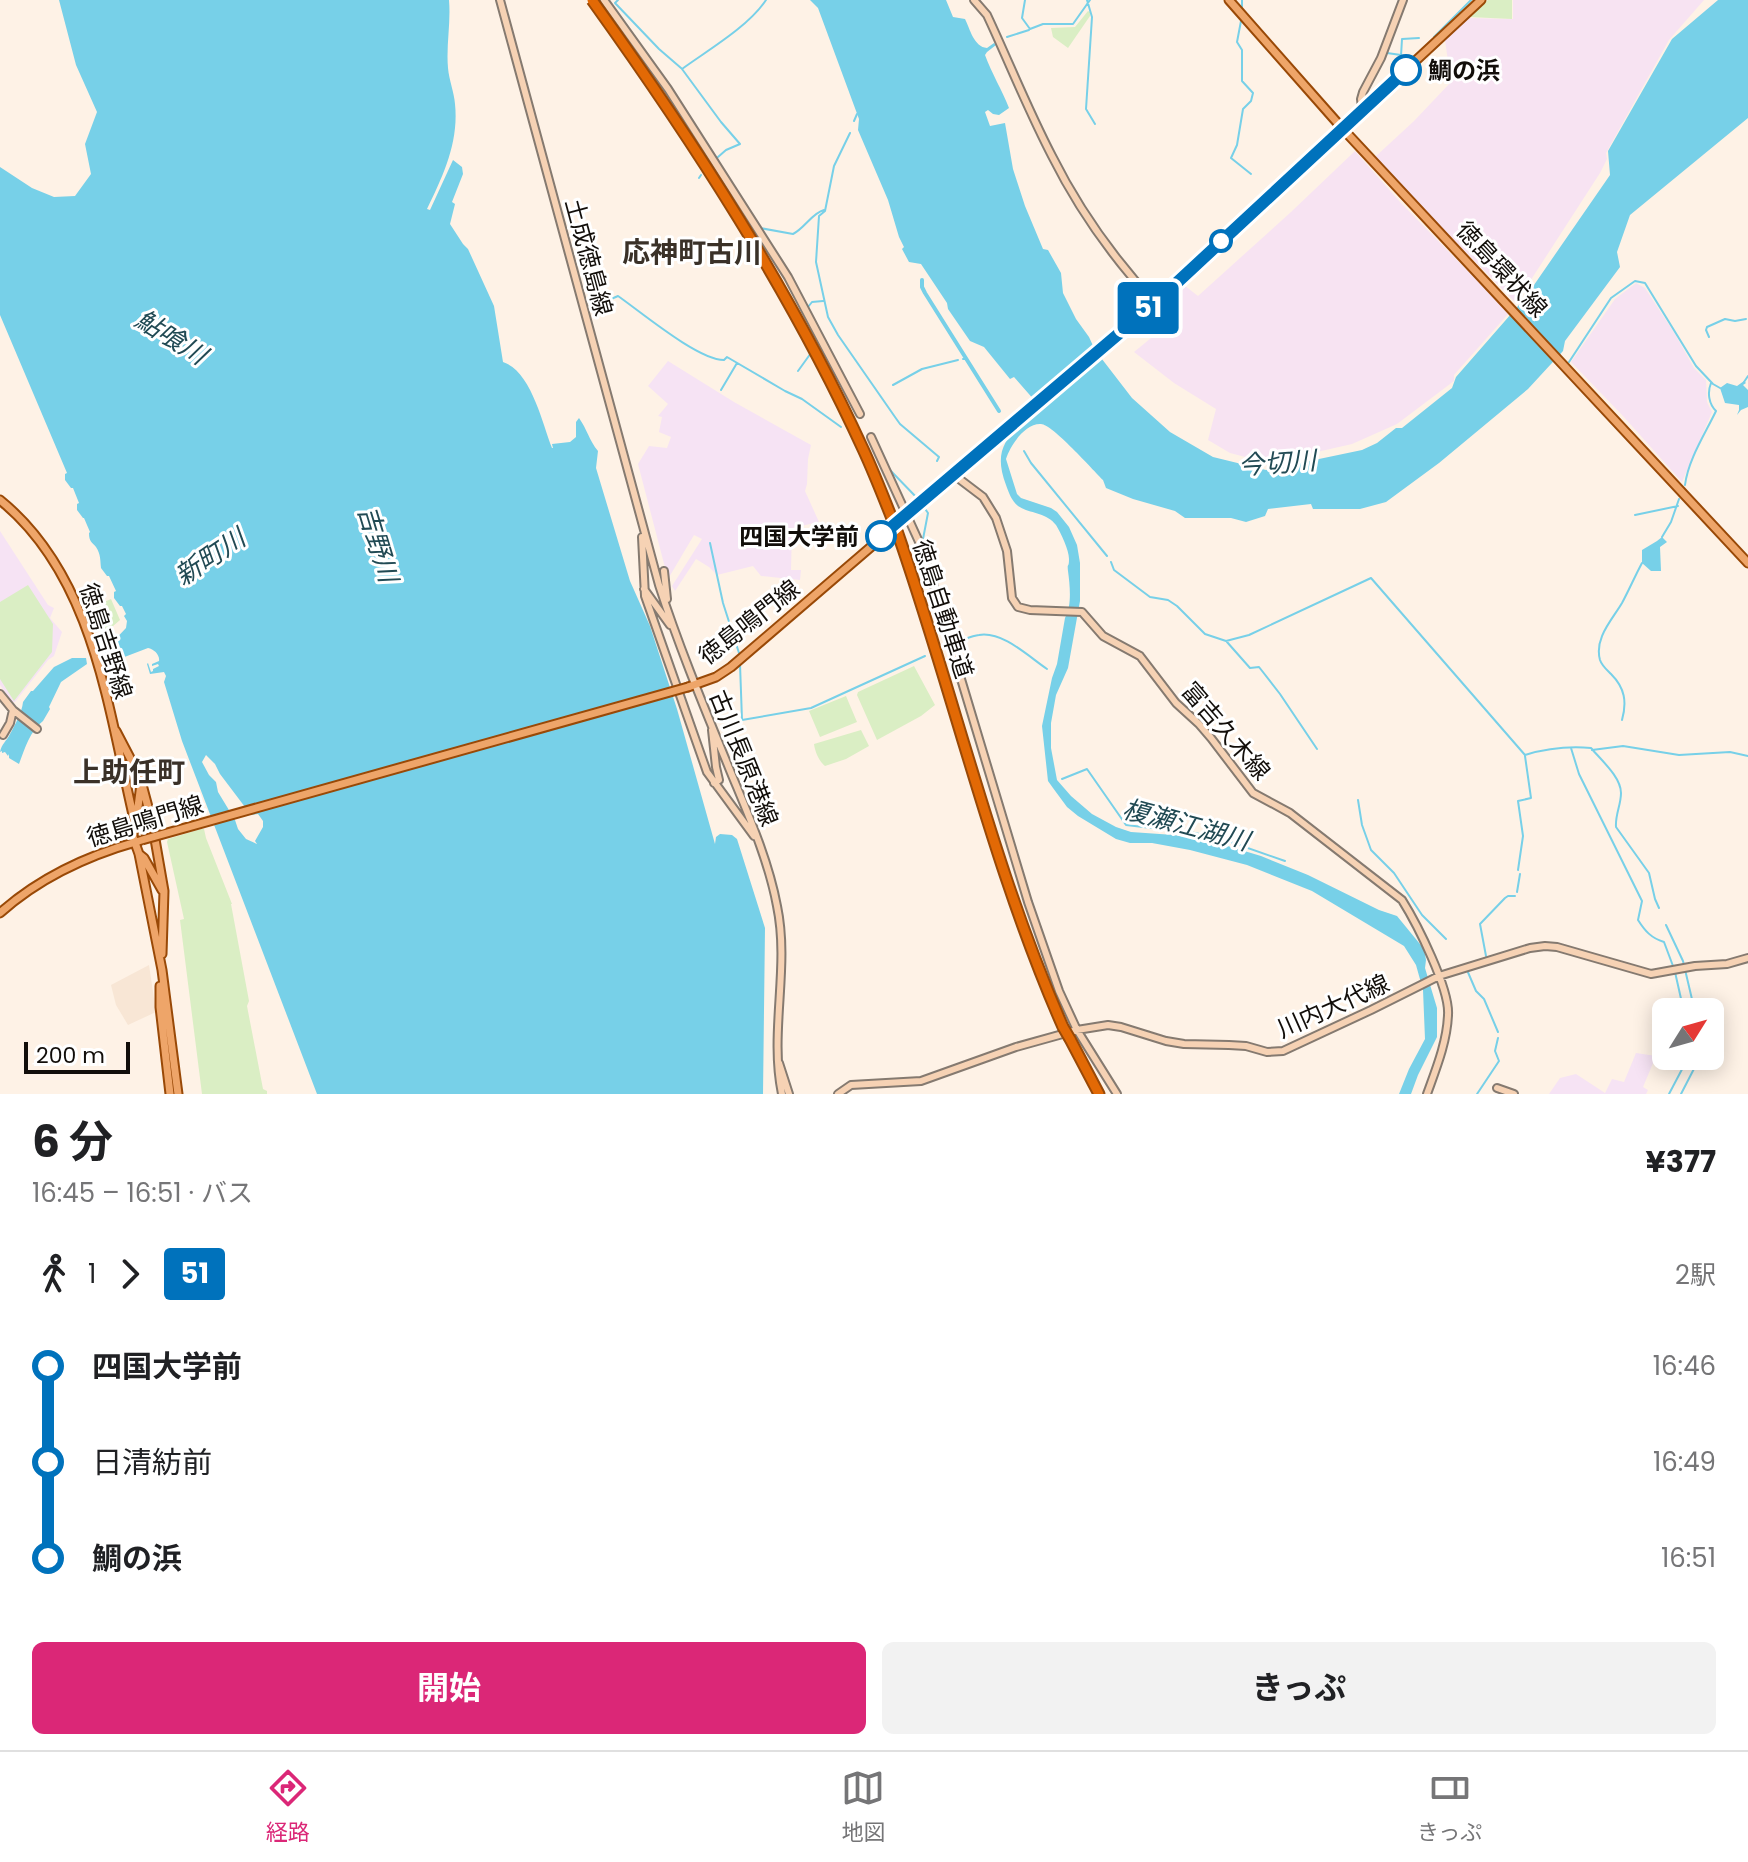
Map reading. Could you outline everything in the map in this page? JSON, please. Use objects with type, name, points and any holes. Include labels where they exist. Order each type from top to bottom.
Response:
[{"type":"highway","name":"徳島自動車道","points":[[592,0],[694,148],[785,297],[865,452],[898,534],[927,620],[998,857],[1025,935],[1063,1027],[1099,1094]]},
{"type":"main road","name":"土成徳島線","points":[[500,0],[642,524],[692,686]]},
{"type":"main road","points":[[604,0],[668,89],[788,277],[860,414]]},
{"type":"main road","points":[[974,0],[987,15],[1066,182],[1113,253],[1155,303]]},
{"type":"main road","name":"徳島環状線","points":[[1229,0],[1342,128],[1748,563]]},
{"type":"main road","points":[[1362,109],[1361,97],[1379,62],[1403,0]]},
{"type":"main road","name":"徳島鳴門線","points":[[0,913],[52,876],[79,862],[138,841],[716,677],[1155,303],[1481,0]]},
{"type":"main road","points":[[871,437],[920,544],[1028,902],[1059,991],[1077,1030],[1117,1094]]},
{"type":"main road","name":"富吉久木線","points":[[954,475],[983,497],[996,518],[1007,551],[1014,603],[1030,610],[1082,612],[1109,640],[1140,656],[1176,703],[1205,731],[1253,793],[1290,813],[1402,900],[1439,976],[1448,1009],[1442,1051],[1427,1094]]},
{"type":"main road","name":"徳島吉野線","points":[[0,500],[32,532],[52,558],[67,583],[94,651],[134,819],[159,946],[178,1094]]},
{"type":"main road","name":"土成徳島線","points":[[642,524],[644,589],[677,689]]},
{"type":"main road","points":[[664,571],[666,604]]},
{"type":"main road","points":[[644,589],[675,631]]},
{"type":"main road","name":"古川長原港線","points":[[692,686],[760,845],[777,902],[783,965],[777,1060],[782,1094]]},
{"type":"main road","name":"古川長原港線","points":[[677,689],[715,780],[760,845]]},
{"type":"main road","points":[[0,694],[15,712],[37,729]]},
{"type":"main road","points":[[3,735],[15,712]]},
{"type":"main road","name":"徳島吉野線","points":[[112,722],[142,782],[164,891],[159,946]]},
{"type":"main road","points":[[711,726],[717,771],[715,780]]},
{"type":"main road","points":[[134,826],[142,782]]},
{"type":"main road","points":[[139,854],[164,891]]},
{"type":"main road","name":"川内大代線","points":[[838,1094],[851,1085],[921,1081],[1016,1047],[1108,1025],[1184,1044],[1246,1046],[1275,1052],[1293,1047],[1439,976],[1530,948],[1557,947],[1641,973],[1659,974],[1748,958]]},
{"type":"main road","name":"徳島吉野線","points":[[162,970],[160,1007],[170,1094]]},
{"type":"main road","name":"古川長原港線","points":[[777,1060],[789,1094]]},
{"type":"main road","points":[[1497,1088],[1514,1094]]},
{"type":"shaded area","points":[[1513,0],[1704,0],[1669,40],[1606,153],[1607,159],[1600,173],[1516,303],[1375,157],[1451,82],[1445,40],[1468,18],[1513,19]]},
{"type":"shaded area","points":[[1355,151],[1400,202],[1509,313],[1454,375],[1454,381],[1397,424],[1352,444],[1273,462],[1230,453],[1208,440],[1216,409],[1174,383],[1134,352],[1173,320],[1165,313],[1180,282],[1198,296]]},
{"type":"shaded area","points":[[1636,283],[1645,288],[1694,368],[1706,380],[1707,402],[1712,412],[1682,482],[1571,362],[1615,299]]},
{"type":"shaded area","points":[[668,361],[811,445],[805,491],[819,522],[792,528],[791,570],[801,570],[800,580],[761,576],[753,566],[717,575],[696,559],[675,591],[672,586],[702,539],[694,535],[668,579],[638,464],[649,446],[667,448],[671,437],[659,432],[662,417],[658,416],[668,404],[648,386]]},
{"type":"shaded area","points":[[0,531],[48,605],[54,608],[50,618],[62,632],[54,656],[15,702],[0,685]]},
{"type":"shaded area","points":[[149,965],[156,1012],[128,1025],[116,1005],[111,985]]},
{"type":"shaded area","points":[[1636,1053],[1652,1055],[1652,1066],[1643,1087],[1648,1090],[1646,1094],[1549,1094],[1560,1078],[1576,1074],[1605,1093],[1612,1079],[1624,1082]]},
{"type":"green space","points":[[1488,0],[1512,0],[1512,19],[1469,17]]},
{"type":"green space","points":[[1088,11],[1090,16],[1068,48],[1053,37],[1051,28],[1075,27]]},
{"type":"green space","points":[[28,585],[53,624],[52,652],[14,701],[0,679],[0,602]]},
{"type":"green space","points":[[111,599],[120,620],[105,633],[95,606]]},
{"type":"green space","points":[[914,666],[935,705],[877,740],[858,692]]},
{"type":"green space","points":[[846,696],[857,722],[820,737],[809,711]]},
{"type":"green space","points":[[861,730],[869,746],[846,759],[823,764],[814,744]]},
{"type":"green space","points":[[204,829],[232,904],[249,1001],[247,1006],[263,1089],[267,1094],[202,1094],[180,920],[184,919],[167,842],[168,839]]},
{"type":"water","points":[[59,0],[449,0],[448,59],[455,104],[455,132],[444,171],[427,209],[430,210],[453,160],[462,167],[463,174],[452,202],[455,204],[450,224],[468,249],[494,306],[503,362],[513,367],[528,386],[552,448],[552,444],[570,442],[576,437],[579,418],[598,451],[596,468],[630,581],[650,626],[677,709],[715,844],[720,834],[732,835],[737,839],[765,928],[763,1094],[317,1094],[182,741],[164,682],[166,676],[164,672],[150,674],[147,664],[153,671],[159,666],[152,666],[159,661],[158,655],[148,648],[114,661],[104,659],[103,654],[126,628],[126,614],[114,598],[116,591],[109,576],[101,568],[99,553],[90,540],[84,518],[77,510],[79,503],[73,488],[65,480],[67,473],[0,315],[0,167],[32,188],[54,197],[75,196],[91,174],[85,144],[97,112],[76,65]],"holes":[[[206,755],[251,815],[258,814],[263,821],[255,841],[257,844],[246,839],[238,829],[218,792],[216,782],[202,762]]]},
{"type":"water","points":[[810,0],[946,0],[953,17],[965,19],[979,44],[987,48],[994,43],[996,45],[985,55],[1009,108],[999,115],[988,110],[985,112],[990,126],[1005,123],[1013,169],[1025,206],[1043,249],[1048,250],[1061,273],[1063,293],[1095,350],[1132,398],[1170,432],[1213,457],[1266,470],[1362,450],[1396,428],[1402,428],[1452,388],[1456,377],[1525,298],[1610,175],[1608,151],[1672,39],[1718,0],[1748,0],[1748,118],[1630,215],[1617,252],[1620,267],[1565,341],[1563,351],[1528,389],[1439,463],[1386,502],[1360,509],[1313,509],[1311,504],[1268,509],[1265,516],[1246,522],[1231,518],[1185,518],[1175,511],[1106,488],[1103,480],[1072,448],[1054,431],[1041,424],[1024,431],[1006,459],[1017,494],[1051,508],[1069,527],[1080,563],[1080,601],[1068,668],[1056,695],[1051,723],[1051,748],[1057,780],[1092,814],[1116,827],[1131,832],[1211,841],[1261,856],[1397,916],[1424,949],[1425,968],[1437,1008],[1437,1037],[1411,1094],[1399,1094],[1425,1039],[1423,990],[1416,965],[1404,946],[1312,891],[1247,865],[1190,850],[1116,839],[1067,807],[1048,781],[1042,726],[1069,608],[1069,555],[1052,521],[1023,509],[1010,496],[1001,461],[1005,443],[1035,413],[1035,401],[1014,377],[1010,379],[984,347],[970,341],[921,264],[909,262],[902,249],[904,247],[888,200],[858,130],[859,119],[818,8]]},
{"type":"water","points":[[1744,381],[1746,383],[1743,385],[1748,390],[1748,407],[1737,415],[1739,405],[1725,403],[1720,388],[1727,383],[1737,386]]},
{"type":"water","points":[[1662,537],[1667,542],[1660,547],[1661,571],[1651,571],[1642,563],[1642,550]]},
{"type":"water","points":[[72,658],[86,658],[87,664],[61,682],[50,709],[31,735],[19,764],[9,758],[9,754],[0,752],[23,702],[54,667]]},
{"type":"waterway","points":[[618,0],[615,3],[681,68]]},
{"type":"waterway","points":[[718,157],[740,144],[682,69],[738,29],[766,0]]},
{"type":"waterway","points":[[1025,0],[1022,18],[1030,29],[1043,24],[1073,24],[1090,0]]},
{"type":"waterway","points":[[1087,0],[1092,17],[1086,109],[1095,124]]},
{"type":"waterway","points":[[1242,0],[1242,9]]},
{"type":"waterway","points":[[1434,37],[1471,0]]},
{"type":"waterway","points":[[1241,21],[1237,42],[1242,50],[1242,81],[1253,93],[1251,101],[1243,109],[1237,145],[1231,158],[1251,174]]},
{"type":"waterway","points":[[1007,37],[1029,30]]},
{"type":"waterway","points":[[1403,65],[1402,39],[1419,38]]},
{"type":"waterway","points":[[1387,53],[1401,55]]},
{"type":"waterway","points":[[854,121],[857,114]]},
{"type":"waterway","points":[[850,133],[834,166],[825,211],[819,216],[816,262],[828,317],[900,424],[939,457],[937,461]]},
{"type":"waterway","points":[[760,228],[793,234],[824,210]]},
{"type":"waterway","points":[[922,280],[925,293],[999,411]]},
{"type":"waterway","points":[[1569,362],[1611,298],[1635,281],[1645,283],[1696,366],[1720,388]]},
{"type":"waterway","points":[[602,303],[618,296],[685,344],[713,358],[724,360],[727,357],[802,399],[841,427]]},
{"type":"waterway","points":[[808,307],[812,302],[823,301]]},
{"type":"waterway","points":[[1709,337],[1707,327],[1725,319],[1746,319]]},
{"type":"waterway","points":[[798,371],[811,353]]},
{"type":"waterway","points":[[893,385],[922,369],[958,360]]},
{"type":"waterway","points":[[721,390],[737,363]]},
{"type":"waterway","points":[[1744,382],[1748,376]]},
{"type":"waterway","points":[[1685,485],[1693,457],[1716,411],[1709,398],[1711,383]]},
{"type":"waterway","points":[[1024,451],[1107,556]]},
{"type":"waterway","points":[[889,469],[919,500]]},
{"type":"waterway","points":[[1662,537],[1679,499]]},
{"type":"waterway","points":[[923,506],[928,513],[924,547]]},
{"type":"waterway","points":[[1635,515],[1678,506]]},
{"type":"waterway","points":[[710,543],[723,603],[739,653]]},
{"type":"waterway","points":[[1111,562],[1114,570],[1150,597],[1168,600],[1205,634],[1226,641],[1249,635],[1371,578],[1525,755],[1558,748],[1591,748],[1605,763],[1620,787],[1616,827],[1649,873],[1659,908]]},
{"type":"waterway","points":[[1622,720],[1624,696],[1601,662],[1600,644],[1642,563]]},
{"type":"waterway","points":[[955,642],[979,635],[997,637],[1047,669]]},
{"type":"waterway","points":[[1227,642],[1250,668],[1259,667],[1317,749]]},
{"type":"waterway","points":[[740,664],[742,720],[811,708],[925,656]]},
{"type":"waterway","points":[[1592,750],[1623,746],[1679,755],[1730,752],[1748,756]]},
{"type":"waterway","points":[[1571,748],[1579,774],[1642,901],[1638,920],[1649,934],[1664,942],[1673,966]]},
{"type":"waterway","points":[[1518,870],[1523,836],[1518,801],[1531,798],[1525,756]]},
{"type":"waterway","name":"榎瀬江湖川","points":[[1062,779],[1087,769],[1126,825],[1195,833],[1285,861]]},
{"type":"waterway","points":[[1358,800],[1362,825],[1371,850],[1394,873],[1422,915],[1446,939]]},
{"type":"waterway","points":[[1517,892],[1520,874]]},
{"type":"waterway","points":[[1486,956],[1480,924],[1505,898],[1515,896]]},
{"type":"waterway","points":[[1666,925],[1683,961],[1692,998]]},
{"type":"waterway","points":[[1467,970],[1498,1032]]},
{"type":"waterway","points":[[1675,972],[1681,998]]},
{"type":"waterway","points":[[1477,1094],[1499,1061],[1495,1051],[1498,1038]]},
{"type":"waterway","points":[[1669,1094],[1682,1070]]},
{"type":"waterway","points":[[1681,1094],[1693,1070]]},
{"type":"bus line","name":"51","points":[[881,536],[1155,303],[1406,70]]},
{"type":"place","name":"鯛の浜","points":[[1406,70]]},
{"type":"place","name":"四国大学前","points":[[881,536]]},
{"type":"district","name":"応神町古川","points":[[692,252]]},
{"type":"district","name":"上助任町","points":[[129,772]]},
{"type":"water label","name":"鮎喰川","points":[[171,337]]},
{"type":"water label","name":"今切川","points":[[1277,463]]},
{"type":"water label","name":"吉野川","points":[[378,544]]},
{"type":"water label","name":"新町川","points":[[210,557]]}]
